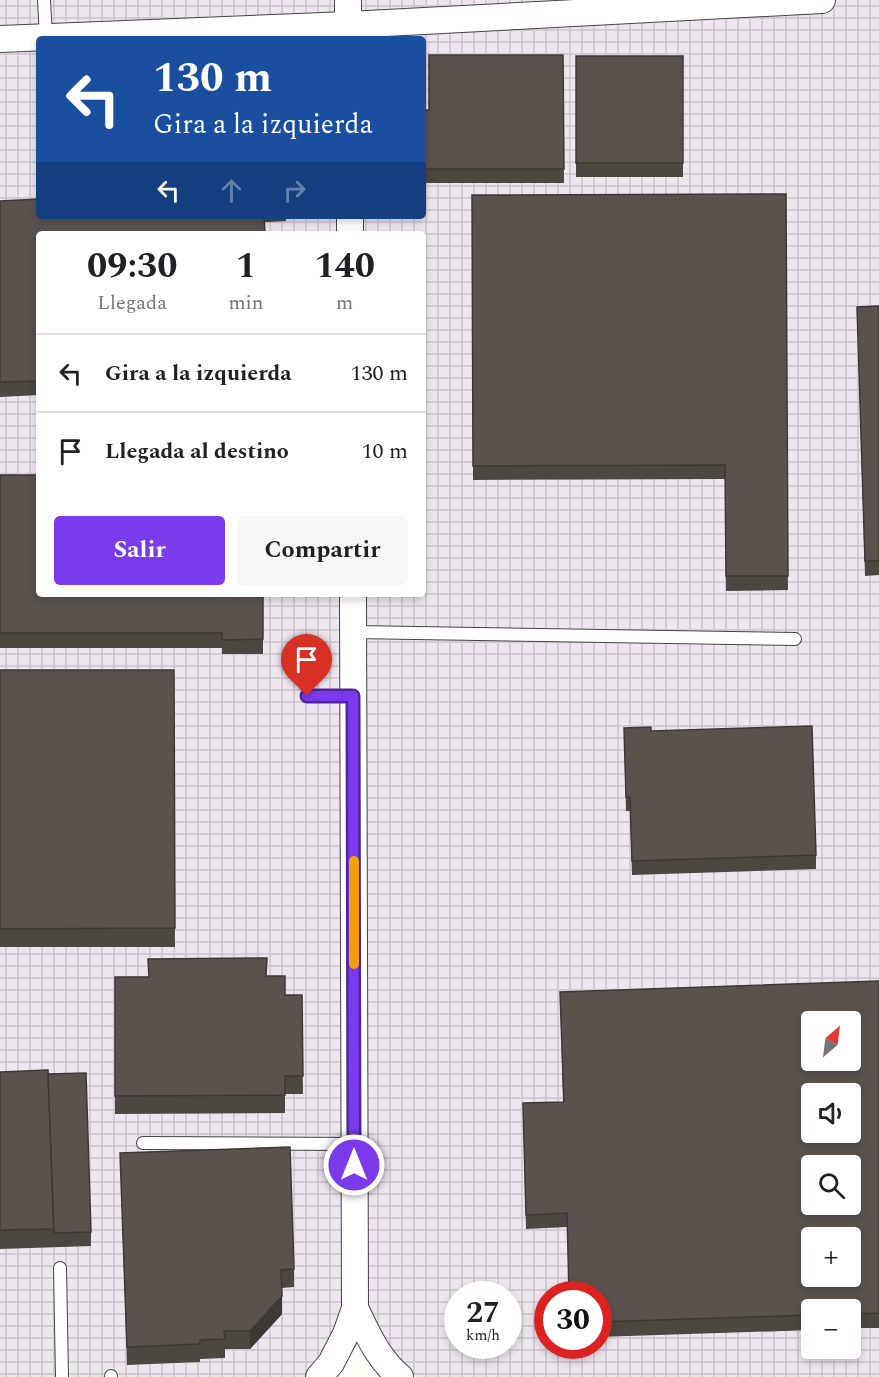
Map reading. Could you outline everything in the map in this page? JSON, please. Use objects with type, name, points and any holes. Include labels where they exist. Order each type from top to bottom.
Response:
[{"type":"street","points":[[65,36],[676,4],[822,0]]},
{"type":"street","points":[[0,39],[36,37]]},
{"type":"street","points":[[319,1377],[332,1363],[355,1308],[353,597]]},
{"type":"street","points":[[355,1308],[375,1348],[400,1377]]},
{"type":"lane","points":[[44,0],[46,36]]},
{"type":"lane","points":[[353,632],[795,639]]},
{"type":"lane","points":[[307,696],[353,696]]},
{"type":"lane","points":[[143,1143],[354,1144]]},
{"type":"lane","points":[[60,1268],[62,1377]]},
{"type":"shaded area","points":[[0,0],[879,0],[879,1377],[418,1377],[409,1373],[385,1345],[369,1309],[332,1339],[308,1377],[0,1377]]},
{"type":"building","points":[[429,55],[563,55],[564,169],[426,169],[426,110],[429,110]]},
{"type":"building","points":[[576,56],[683,56],[683,163],[576,163]]},
{"type":"building","points":[[786,194],[788,576],[726,576],[725,465],[473,466],[472,195]]},
{"type":"building","points":[[36,199],[36,219],[264,219],[265,231],[36,231],[36,381],[0,382],[0,201]]},
{"type":"building","points":[[879,306],[879,561],[865,561],[857,307]]},
{"type":"building","points":[[0,475],[36,475],[36,597],[263,597],[263,639],[222,640],[222,633],[0,633]]},
{"type":"building","points":[[0,670],[174,670],[175,928],[0,929]]},
{"type":"building","points":[[812,726],[816,855],[632,861],[630,797],[626,797],[624,728],[651,727],[651,731]]},
{"type":"building","points":[[267,958],[266,976],[285,976],[285,995],[302,995],[303,1076],[285,1076],[285,1095],[115,1096],[115,977],[149,977],[148,959]]},
{"type":"building","points":[[879,981],[879,1313],[861,1314],[861,1299],[801,1299],[801,1315],[612,1322],[612,1281],[569,1281],[567,1213],[526,1215],[523,1103],[564,1102],[560,992]]},
{"type":"building","points":[[48,1070],[54,1229],[0,1230],[0,1072]]},
{"type":"building","points":[[86,1073],[91,1232],[54,1233],[48,1074]]},
{"type":"building","points":[[290,1147],[294,1269],[281,1270],[282,1296],[250,1331],[224,1331],[225,1339],[200,1340],[200,1344],[127,1347],[120,1153]]},
{"type":"slow traffic","points":[[354,861],[354,964]]},
{"type":"route","points":[[307,696],[353,696],[354,1165]]}]
